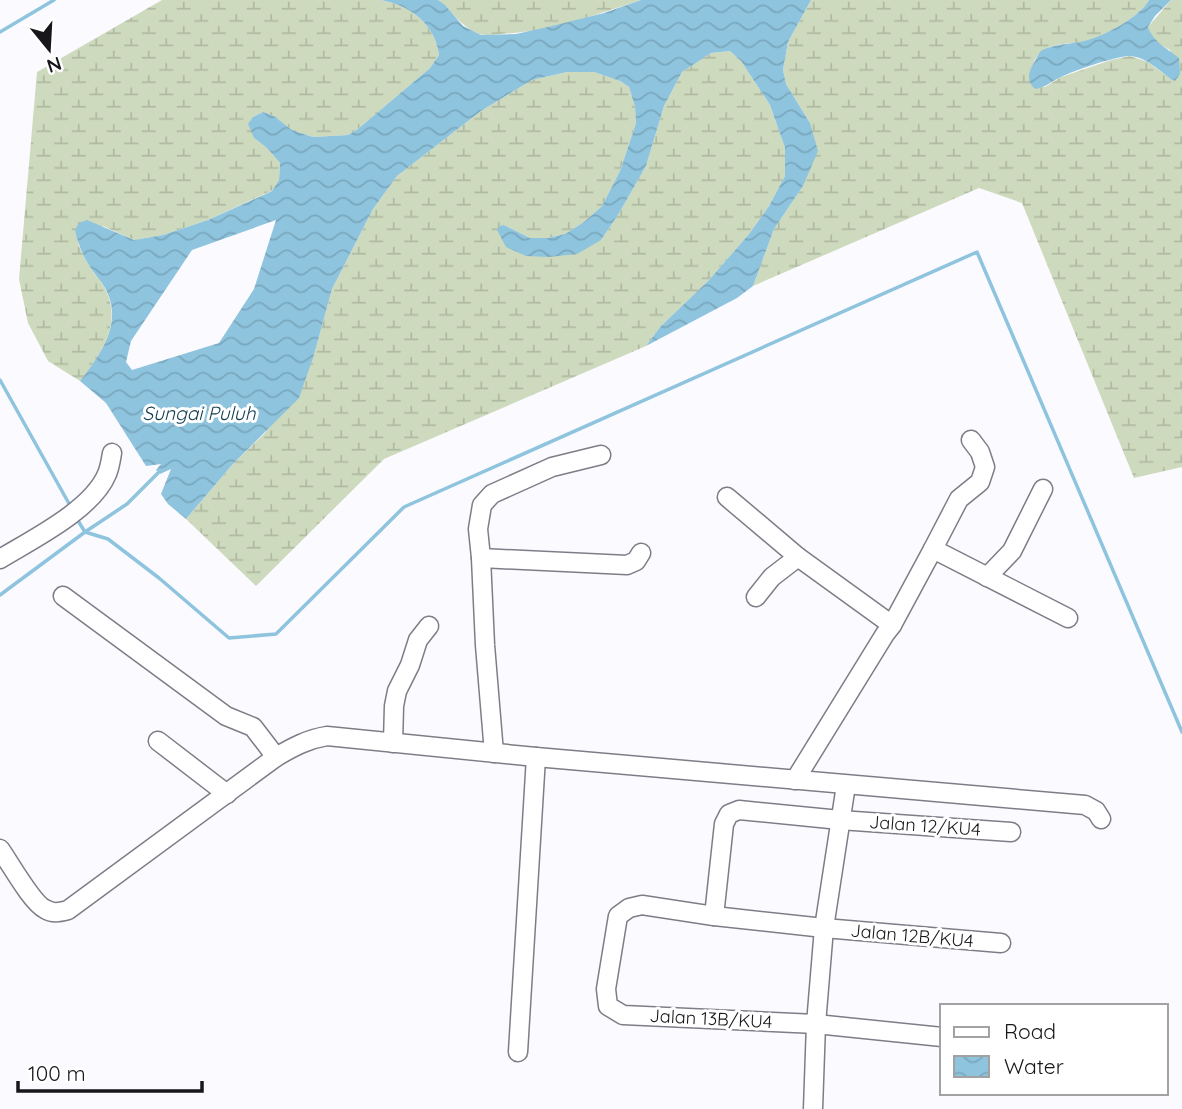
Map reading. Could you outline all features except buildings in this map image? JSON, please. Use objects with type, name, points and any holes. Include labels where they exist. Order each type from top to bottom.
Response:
[{"type":"street","points":[[795,780],[892,625],[959,499],[980,482],[985,467],[980,452],[971,440]]},
{"type":"street","points":[[0,559],[86,503],[106,475],[112,453]]},
{"type":"street","points":[[494,753],[478,529],[482,505],[492,494],[552,467],[601,455]]},
{"type":"street","points":[[987,577],[1012,551],[1043,489]]},
{"type":"street","points":[[727,498],[798,557],[892,625]]},
{"type":"street","points":[[933,550],[1068,618]]},
{"type":"street","points":[[481,558],[627,565],[636,561],[641,554]]},
{"type":"street","points":[[756,597],[772,578],[798,557]]},
{"type":"street","points":[[63,596],[226,716],[253,727],[276,757]]},
{"type":"street","points":[[393,743],[397,691],[410,665],[418,640],[429,626]]},
{"type":"street","points":[[0,849],[39,905],[52,912],[60,912],[68,909],[276,757],[299,744],[327,736],[1085,805],[1097,811],[1101,819]]},
{"type":"street","points":[[158,741],[227,794]]},
{"type":"street","points":[[517,1052],[536,757]]},
{"type":"street","points":[[813,1109],[816,1024],[824,928],[846,785]]},
{"type":"street","name":"Jalan 12/KU4","points":[[714,916],[724,824],[729,814],[739,810],[1011,832]]},
{"type":"street","name":"Jalan 12B/KU4","points":[[608,1006],[606,989],[618,916],[629,908],[642,905],[824,928],[1001,943]]},
{"type":"street","name":"Jalan 13B/KU4","points":[[608,1006],[623,1015],[816,1024],[940,1037]]},
{"type":"green space","points":[[162,0],[380,0],[401,6],[419,18],[432,34],[439,55],[430,68],[348,135],[313,137],[292,130],[274,116],[263,112],[253,117],[254,138],[280,163],[279,180],[273,190],[208,220],[163,235],[134,240],[103,226],[78,244],[104,287],[112,313],[111,325],[102,349],[80,381],[48,361],[28,323],[19,279],[37,72]]},
{"type":"green space","points":[[438,0],[641,0],[554,26],[518,33],[486,35],[467,27]]},
{"type":"green space","points":[[811,0],[1149,0],[1129,20],[1111,31],[1085,41],[1057,45],[1042,51],[1031,68],[1029,80],[1045,87],[1061,77],[1130,56],[1148,62],[1175,81],[1170,50],[1156,41],[1148,27],[1171,0],[1182,0],[1182,467],[1134,478],[1022,203],[979,188],[753,286],[774,229],[803,186],[810,123],[786,84],[783,70],[788,42]]},
{"type":"green space","points":[[730,51],[741,61],[770,105],[785,148],[785,176],[769,206],[749,234],[709,280],[660,327],[646,346],[384,459],[256,586],[186,519],[232,465],[265,433],[314,355],[332,289],[373,209],[397,176],[481,111],[532,80],[567,72],[594,72],[629,87],[636,123],[620,171],[602,206],[565,234],[548,238],[530,238],[504,225],[506,247],[601,240],[646,166],[664,106],[682,72],[711,53]]},
{"type":"water","name":"Sungai Puluh","points":[[380,0],[438,0],[463,26],[481,35],[516,34],[604,13],[641,0],[811,0],[788,42],[783,70],[786,84],[810,123],[818,151],[803,186],[774,229],[753,286],[737,298],[646,346],[660,327],[709,280],[749,234],[769,206],[785,176],[785,148],[770,105],[741,61],[730,51],[711,53],[682,72],[664,106],[646,166],[601,240],[577,254],[526,256],[506,247],[497,230],[500,226],[504,225],[530,238],[548,238],[565,234],[584,222],[602,206],[620,171],[636,123],[629,87],[620,81],[594,72],[567,72],[532,80],[481,111],[397,176],[373,209],[332,289],[299,398],[232,465],[186,519],[168,504],[161,494],[171,469],[160,474],[156,470],[161,464],[146,466],[106,403],[80,381],[108,337],[112,313],[105,288],[86,260],[75,230],[79,223],[87,220],[134,240],[163,235],[208,220],[272,191],[279,180],[280,163],[254,138],[248,124],[253,117],[263,112],[274,116],[292,130],[313,137],[348,135],[430,68],[439,55],[437,44],[426,25],[411,11]],"holes":[[[276,220],[254,289],[219,343],[132,370],[126,362],[131,341],[192,250]]]},
{"type":"water","points":[[1149,0],[1171,0],[1148,27],[1157,41],[1179,58],[1180,74],[1175,81],[1146,61],[1129,56],[1067,74],[1040,88],[1036,89],[1030,83],[1030,72],[1041,51],[1084,41],[1111,31],[1129,20]]},
{"type":"waterway","points":[[0,32],[54,0]]},
{"type":"waterway","points":[[77,519],[85,532],[108,539],[159,578],[229,638],[276,634],[404,507],[977,252],[1182,732]]},
{"type":"waterway","points":[[0,380],[72,509]]},
{"type":"waterway","points":[[0,595],[127,504],[158,473]]}]
